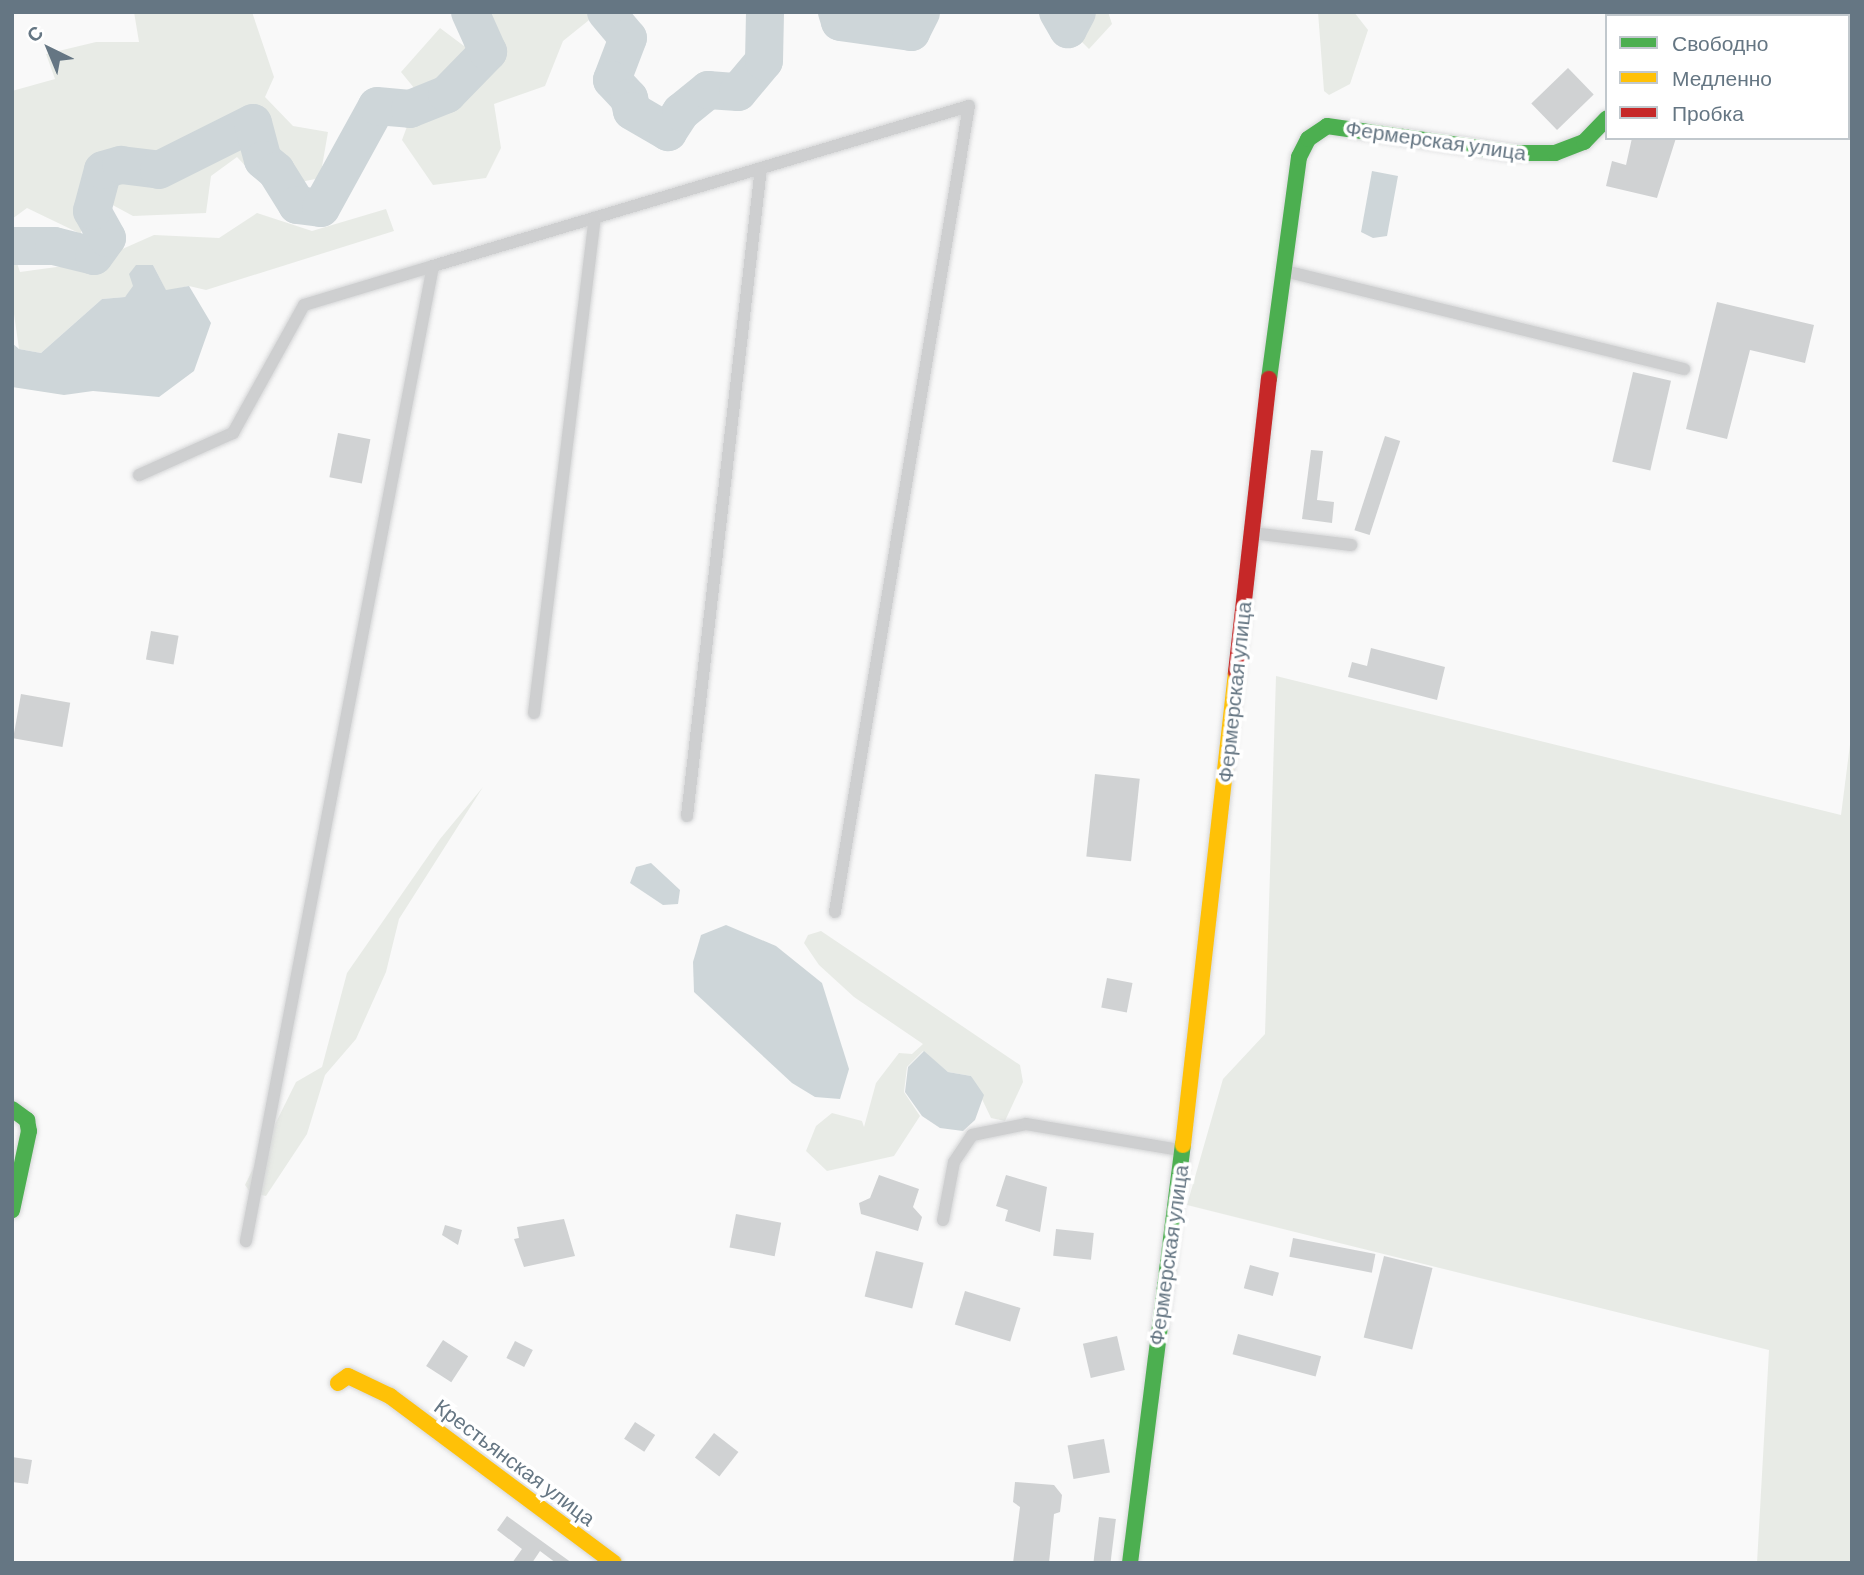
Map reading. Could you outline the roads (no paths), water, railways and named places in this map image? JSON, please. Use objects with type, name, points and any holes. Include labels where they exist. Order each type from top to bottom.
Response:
[{"type":"street","name":"Фермерская улица","points":[[1130,1563],[1182,1150],[1281,270],[1299,157],[1320,127],[1541,154],[1572,149],[1605,120]]},
{"type":"street","points":[[12,1109],[22,1113],[29,1131],[12,1210]]},
{"type":"street","name":"Крестьянская улица","points":[[338,1383],[348,1376],[390,1396],[614,1563]]},
{"type":"lane","points":[[139,475],[233,433],[304,305],[969,106],[835,912]]},
{"type":"lane","points":[[687,816],[761,168]]},
{"type":"lane","points":[[534,713],[595,218]]},
{"type":"lane","points":[[246,1241],[433,266]]},
{"type":"lane","points":[[1281,270],[1684,369]]},
{"type":"lane","points":[[1252,533],[1351,545]]},
{"type":"lane","points":[[943,1220],[954,1162],[972,1135],[1026,1124],[1182,1150]]},
{"type":"waterway","points":[[12,246],[54,246],[94,256],[107,238],[92,211],[103,170],[121,165],[159,170],[253,123],[263,160],[276,171],[297,205],[321,208],[377,106],[410,109],[447,94],[488,52],[470,12]]},
{"type":"waterway","points":[[606,12],[628,38],[612,80],[629,98],[632,111],[668,132],[681,112],[708,90],[738,92],[764,61],[765,12]]},
{"type":"waterway","points":[[837,12],[840,22],[911,32],[921,12]]},
{"type":"waterway","points":[[1058,12],[1068,29],[1077,12]]}]
